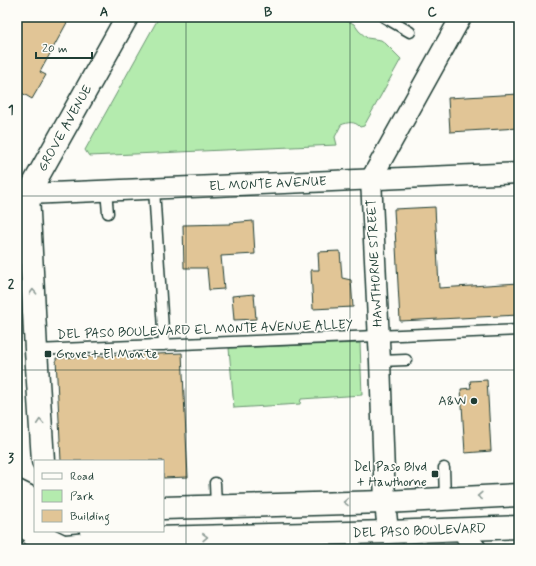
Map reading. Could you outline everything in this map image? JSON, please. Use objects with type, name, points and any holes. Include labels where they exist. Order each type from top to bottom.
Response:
[{"type":"main road","name":"GROVE AVENUE","points":[[23,194],[126,17]]},
{"type":"main road","points":[[23,194],[36,350],[43,460]]},
{"type":"main road","points":[[17,491],[34,500]]},
{"type":"main road","points":[[164,508],[385,502],[519,495]]},
{"type":"main road","points":[[17,511],[34,511]]},
{"type":"main road","points":[[17,524],[34,532]]},
{"type":"main road","name":"DEL PASO BOULEVARD","points":[[32,549],[62,544],[116,545],[155,538],[248,542],[388,532],[519,527]]},
{"type":"main road","points":[[35,532],[62,544]]},
{"type":"main road","points":[[94,532],[116,545]]},
{"type":"street","points":[[371,179],[461,17]]},
{"type":"street","name":"EL MONTE AVENUE","points":[[23,194],[519,173]]},
{"type":"street","name":"HAWTHORNE STREET","points":[[371,179],[385,502],[388,532]]},
{"type":"street","points":[[463,529],[468,540],[476,549]]},
{"type":"lane","points":[[384,17],[410,32]]},
{"type":"lane","points":[[154,189],[164,345]]},
{"type":"lane","points":[[106,191],[108,213]]},
{"type":"lane","name":"DEL PASO BOULEVARD EL MONTE AVENUE ALLEY","points":[[36,350],[519,330]]},
{"type":"lane","points":[[380,361],[406,360]]},
{"type":"lane","points":[[444,468],[445,498]]},
{"type":"lane","points":[[215,483],[216,507]]},
{"type":"green space","points":[[159,17],[323,17],[340,19],[354,24],[367,38],[381,40],[401,59],[364,126],[360,127],[351,123],[341,125],[335,137],[337,145],[89,156],[85,150]]},
{"type":"green space","points":[[360,343],[362,395],[301,399],[300,404],[234,408],[229,348]]},
{"type":"building","points":[[17,17],[70,17],[40,72],[46,75],[32,99],[17,90]]},
{"type":"building","points":[[519,94],[519,128],[450,132],[448,98]]},
{"type":"building","points":[[435,207],[439,288],[519,283],[519,315],[400,321],[394,209]]},
{"type":"building","points":[[253,221],[255,254],[221,256],[224,289],[209,290],[207,268],[184,268],[183,225],[230,224]]},
{"type":"building","points":[[340,251],[342,278],[351,280],[353,307],[313,309],[311,270],[319,270],[318,252]]},
{"type":"building","points":[[254,294],[256,319],[234,320],[232,296]]},
{"type":"building","points":[[182,353],[188,477],[164,478],[164,460],[61,460],[56,358]]},
{"type":"building","points":[[487,380],[491,451],[465,453],[461,389],[471,388],[470,381]]},
{"type":"tram line","points":[[17,540],[35,549]]},
{"type":"place","name":"Grove + El Monte","points":[[48,354]]},
{"type":"place","name":"A&W","points":[[474,401]]},
{"type":"place","name":"Del Paso Blvd + Hawthorne","points":[[435,474]]}]
